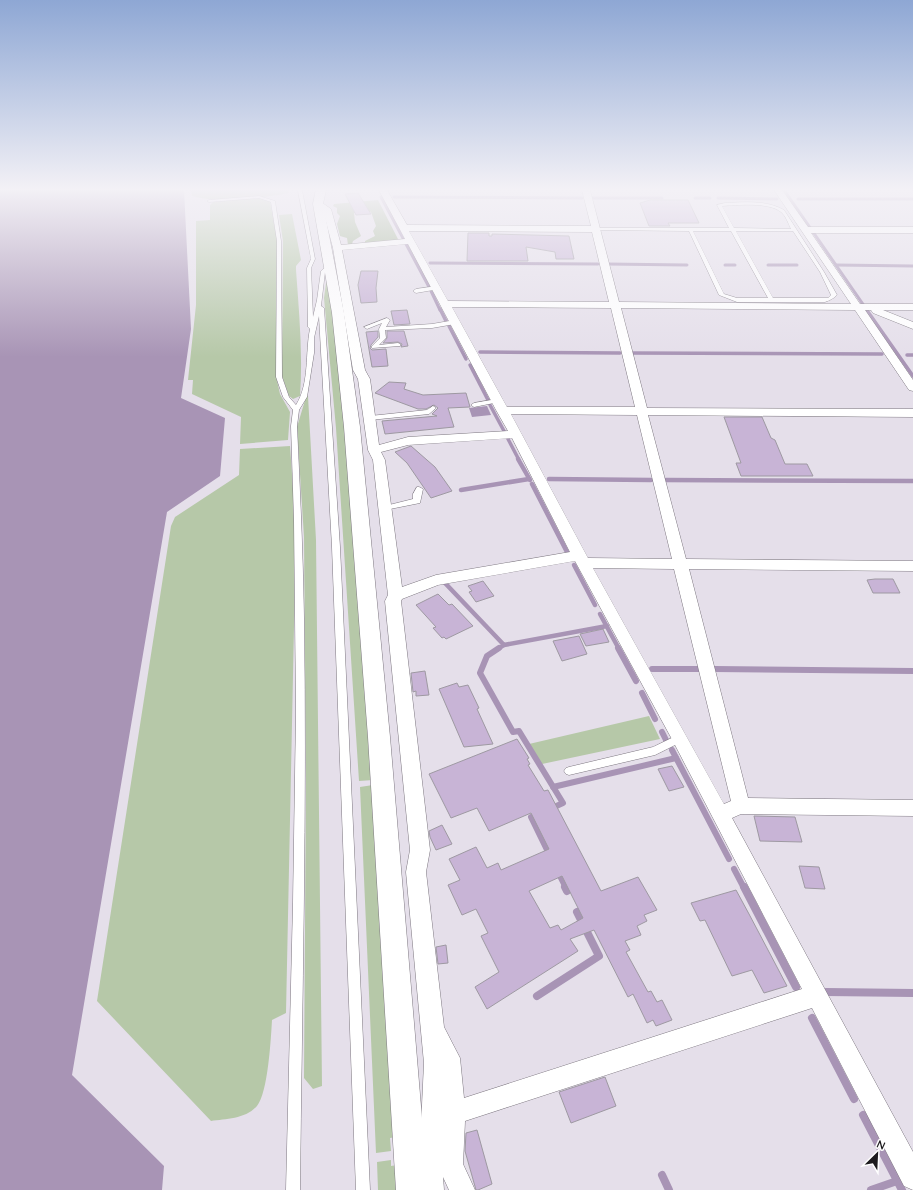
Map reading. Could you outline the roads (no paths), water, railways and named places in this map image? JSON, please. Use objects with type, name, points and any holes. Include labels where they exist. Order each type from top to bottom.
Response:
[{"type":"street","points":[[332,246],[359,370],[364,379],[374,450],[379,460],[396,595],[393,601],[420,850],[416,872],[436,1063],[424,1187]]},
{"type":"street","points":[[334,257],[389,246]]},
{"type":"street","points":[[414,246],[516,434],[581,559],[680,738],[815,996],[913,1177]]},
{"type":"street","points":[[599,246],[741,806]]},
{"type":"street","points":[[818,246],[865,306],[913,388]]},
{"type":"street","points":[[334,257],[338,313],[352,427],[379,737],[424,1187]]},
{"type":"street","points":[[446,304],[913,306]]},
{"type":"street","points":[[865,306],[913,326]]},
{"type":"street","points":[[500,406],[640,410],[913,413]]},
{"type":"street","points":[[374,450],[408,441],[516,434]]},
{"type":"street","points":[[396,595],[436,580],[581,559],[679,564],[913,566]]},
{"type":"street","points":[[719,814],[741,806],[913,808]]},
{"type":"street","points":[[453,1113],[815,996]]},
{"type":"street","points":[[433,1028],[448,1058],[453,1113],[450,1165],[462,1190]]},
{"type":"lane","points":[[279,246],[279,376],[286,397],[296,410]]},
{"type":"lane","points":[[293,1190],[300,779],[299,533],[294,426],[296,410],[304,397],[311,353],[309,268],[313,259],[310,246]]},
{"type":"lane","points":[[698,246],[722,294],[737,300],[830,299],[834,295],[822,272],[804,246]]},
{"type":"lane","points":[[741,246],[771,300]]},
{"type":"lane","points":[[311,338],[320,300],[323,271],[334,257]]},
{"type":"lane","points":[[416,291],[437,288]]},
{"type":"lane","points":[[320,300],[336,555],[363,1190]]},
{"type":"lane","points":[[367,327],[387,320],[382,329],[383,338],[374,347],[398,345]]},
{"type":"lane","points":[[382,329],[432,326],[455,322]]},
{"type":"lane","points":[[474,405],[500,406]]},
{"type":"lane","points":[[370,418],[429,412],[433,408]]},
{"type":"lane","points":[[385,508],[417,501],[416,494],[419,490]]},
{"type":"lane","points":[[568,771],[655,751],[680,738]]},
{"type":"waterway","points":[[407,246],[429,287]]},
{"type":"waterway","points":[[822,246],[867,310]]},
{"type":"waterway","points":[[430,263],[598,264]]},
{"type":"waterway","points":[[607,264],[687,265]]},
{"type":"waterway","points":[[725,265],[735,265]]},
{"type":"waterway","points":[[768,265],[797,265]]},
{"type":"waterway","points":[[836,265],[913,266]]},
{"type":"waterway","points":[[431,291],[440,310]]},
{"type":"waterway","points":[[440,309],[446,321]]},
{"type":"waterway","points":[[866,309],[913,376]]},
{"type":"waterway","points":[[449,326],[466,359]]},
{"type":"waterway","points":[[480,352],[620,353]]},
{"type":"waterway","points":[[631,353],[882,354]]},
{"type":"waterway","points":[[907,355],[913,355]]},
{"type":"waterway","points":[[470,365],[488,400]]},
{"type":"waterway","points":[[490,405],[504,431]]},
{"type":"waterway","points":[[508,439],[519,460]]},
{"type":"waterway","points":[[518,459],[530,480]]},
{"type":"waterway","points":[[461,490],[529,479]]},
{"type":"waterway","points":[[549,479],[651,480]]},
{"type":"waterway","points":[[665,480],[913,481]]},
{"type":"waterway","points":[[532,484],[567,552]]},
{"type":"waterway","points":[[574,565],[595,605]]},
{"type":"waterway","points":[[445,583],[504,645]]},
{"type":"waterway","points":[[600,614],[607,626]]},
{"type":"waterway","points":[[504,645],[607,626]]},
{"type":"waterway","points":[[607,626],[619,649]]},
{"type":"waterway","points":[[498,649],[504,645]]},
{"type":"waterway","points":[[499,648],[487,656],[480,673],[513,732],[519,731],[553,787]]},
{"type":"waterway","points":[[618,648],[636,681]]},
{"type":"waterway","points":[[652,669],[699,669]]},
{"type":"waterway","points":[[714,669],[913,671]]},
{"type":"waterway","points":[[642,693],[655,719]]},
{"type":"waterway","points":[[662,732],[666,740]]},
{"type":"waterway","points":[[672,750],[729,859]]},
{"type":"waterway","points":[[553,787],[676,758]]},
{"type":"waterway","points":[[552,808],[563,803],[553,787]]},
{"type":"waterway","points":[[539,814],[531,817],[550,856]]},
{"type":"waterway","points":[[734,869],[744,888]]},
{"type":"waterway","points":[[558,872],[566,888]]},
{"type":"waterway","points":[[565,887],[567,891]]},
{"type":"waterway","points":[[744,887],[796,987]]},
{"type":"waterway","points":[[537,996],[599,956],[577,912]]},
{"type":"waterway","points":[[826,992],[913,993]]},
{"type":"waterway","points":[[812,1018],[854,1099]]},
{"type":"waterway","points":[[863,1115],[902,1190]]},
{"type":"waterway","points":[[662,1175],[669,1190]]},
{"type":"waterway","points":[[871,1190],[897,1181]]}]
